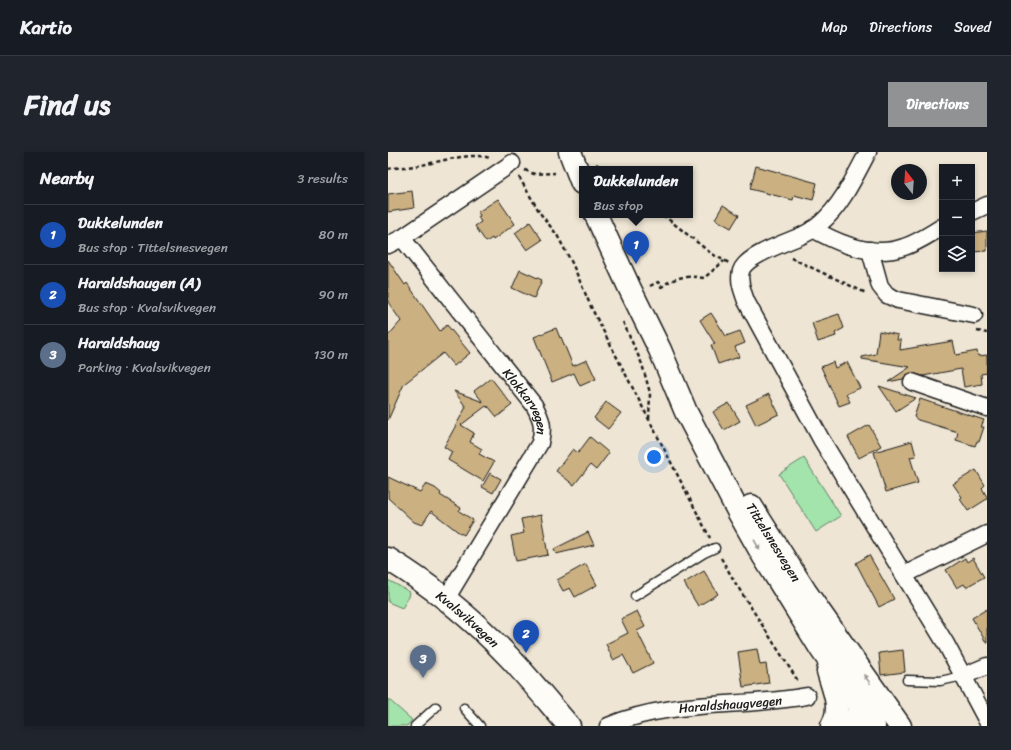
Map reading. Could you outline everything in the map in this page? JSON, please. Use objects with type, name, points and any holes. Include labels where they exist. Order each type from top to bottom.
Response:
[{"type":"main road","points":[[570,152],[579,175]]},
{"type":"main road","name":"Tittelsnesvegen","points":[[597,218],[660,350],[686,412],[734,504],[764,557],[821,649],[880,720]]},
{"type":"main road","name":"Tittelsnesvegen","points":[[660,350],[746,498],[796,577],[880,720]]},
{"type":"main road","name":"Kvalsvikvegen","points":[[388,559],[446,599],[508,656],[569,726]]},
{"type":"main road","points":[[821,649],[835,690],[837,702],[832,726]]},
{"type":"main road","points":[[843,726],[880,720]]},
{"type":"street","points":[[868,152],[844,195],[830,213],[813,229],[773,247],[747,262],[741,270],[740,278],[746,301],[821,439],[946,644],[987,721]]},
{"type":"street","name":"Klokkarvegen","points":[[446,599],[540,443],[543,432],[541,419],[534,405],[395,242],[512,163]]},
{"type":"street","points":[[975,211],[987,205]]},
{"type":"street","points":[[813,229],[827,237],[848,245],[870,250],[890,251],[905,247],[939,229]]},
{"type":"street","points":[[870,250],[880,286],[887,295],[898,300],[974,315]]},
{"type":"street","points":[[912,382],[987,408]]},
{"type":"street","points":[[904,575],[987,534]]},
{"type":"street","points":[[963,676],[987,666]]},
{"type":"street","name":"Haraldshaugvegen","points":[[608,726],[643,714],[684,708],[783,700],[807,696]]},
{"type":"lane","points":[[635,596],[704,553],[715,548]]},
{"type":"lane","points":[[907,680],[940,681],[963,676]]},
{"type":"lane","points":[[415,726],[436,707]]},
{"type":"lane","points":[[464,708],[480,726]]},
{"type":"path","points":[[388,169],[469,157],[486,156],[512,163],[534,174],[555,173]]},
{"type":"path","points":[[512,163],[525,190],[556,235],[572,263],[592,309],[715,548],[807,696]]},
{"type":"path","points":[[667,218],[712,254],[741,270]]},
{"type":"path","points":[[650,286],[658,282],[661,287],[667,282],[689,276],[704,278],[724,260]]},
{"type":"path","points":[[623,322],[642,364],[650,393],[649,421]]},
{"type":"green space","points":[[804,458],[841,516],[816,532],[779,474]]},
{"type":"green space","points":[[388,580],[410,592],[409,597],[402,608],[388,602]]},
{"type":"green space","points":[[388,699],[412,720],[407,726],[388,726]]},
{"type":"building","points":[[756,166],[817,183],[813,200],[794,195],[793,200],[750,189]]},
{"type":"building","points":[[412,191],[414,208],[388,212],[388,194]]},
{"type":"building","points":[[498,199],[515,224],[493,240],[492,238],[486,242],[475,226],[481,222],[478,217],[480,216],[478,212]]},
{"type":"building","points":[[723,205],[739,215],[731,228],[715,219]]},
{"type":"building","points":[[530,222],[542,240],[527,250],[515,233]]},
{"type":"building","points":[[987,231],[987,251],[975,252],[975,233]]},
{"type":"building","points":[[388,260],[405,285],[407,283],[440,331],[447,325],[470,353],[454,366],[443,353],[404,384],[388,420],[388,336],[401,321],[388,302]]},
{"type":"building","points":[[520,270],[542,280],[534,298],[512,288]]},
{"type":"building","points":[[711,313],[726,336],[740,331],[745,343],[735,347],[739,357],[718,364],[711,345],[715,344],[700,320]]},
{"type":"building","points":[[839,314],[844,328],[835,333],[836,336],[818,342],[812,323]]},
{"type":"building","points":[[556,328],[573,366],[587,360],[596,379],[580,386],[574,373],[552,382],[534,337]]},
{"type":"building","points":[[879,331],[898,335],[897,340],[901,340],[900,350],[953,341],[956,355],[977,351],[978,356],[987,355],[987,373],[981,374],[982,384],[964,387],[961,369],[923,376],[911,373],[906,375],[903,379],[888,382],[910,367],[862,359],[862,357],[876,354]]},
{"type":"building","points":[[833,362],[835,368],[847,362],[860,388],[846,394],[850,402],[839,406],[821,367]]},
{"type":"building","points":[[491,378],[512,405],[497,417],[488,406],[488,408],[486,406],[461,425],[474,433],[470,442],[482,449],[479,454],[494,462],[483,481],[448,460],[452,452],[444,447],[466,407],[454,391],[483,402],[474,391]]},
{"type":"building","points":[[879,386],[916,398],[896,411]]},
{"type":"building","points":[[769,394],[779,414],[756,425],[746,405]]},
{"type":"building","points":[[920,399],[984,420],[981,427],[984,427],[979,442],[977,441],[975,446],[956,440],[958,432],[918,420],[914,417]]},
{"type":"building","points":[[606,402],[621,413],[608,429],[594,418]]},
{"type":"building","points":[[729,403],[740,421],[724,430],[713,412]]},
{"type":"building","points":[[869,425],[881,446],[859,458],[848,437]]},
{"type":"building","points":[[590,437],[609,453],[596,470],[590,465],[574,485],[556,471],[573,449],[578,453]]},
{"type":"building","points":[[912,441],[916,456],[910,457],[918,483],[886,492],[874,452]]},
{"type":"building","points":[[976,470],[985,485],[982,488],[987,499],[968,511],[960,499],[962,497],[953,484]]},
{"type":"building","points":[[490,473],[501,479],[493,493],[482,487]]},
{"type":"building","points":[[388,477],[420,492],[426,484],[435,488],[441,493],[440,495],[461,508],[459,511],[473,520],[464,535],[431,511],[422,525],[414,522],[388,498]]},
{"type":"building","points":[[541,515],[548,555],[516,561],[511,536],[524,533],[521,519]]},
{"type":"building","points":[[588,532],[594,545],[556,554],[554,549]]},
{"type":"building","points":[[869,555],[894,599],[879,607],[856,563]]},
{"type":"building","points":[[965,558],[967,562],[973,558],[984,577],[966,587],[964,584],[957,588],[946,570]]},
{"type":"building","points":[[586,564],[597,585],[575,597],[570,588],[563,591],[557,580]]},
{"type":"building","points":[[704,571],[718,594],[698,606],[684,583]]},
{"type":"building","points":[[987,609],[987,644],[972,618]]},
{"type":"building","points":[[637,611],[645,627],[637,631],[653,663],[633,673],[623,655],[613,660],[606,644],[628,633],[621,619]]},
{"type":"building","points":[[757,649],[760,665],[766,664],[769,683],[743,687],[738,652]]},
{"type":"building","points":[[903,650],[905,672],[881,675],[879,653]]},
{"type":"place","name":"Dukkelunden","points":[[636,264]]},
{"type":"place","name":"Haraldshaugen (A)","points":[[526,653]]},
{"type":"place","name":"Haraldshaug","points":[[423,678]]}]
